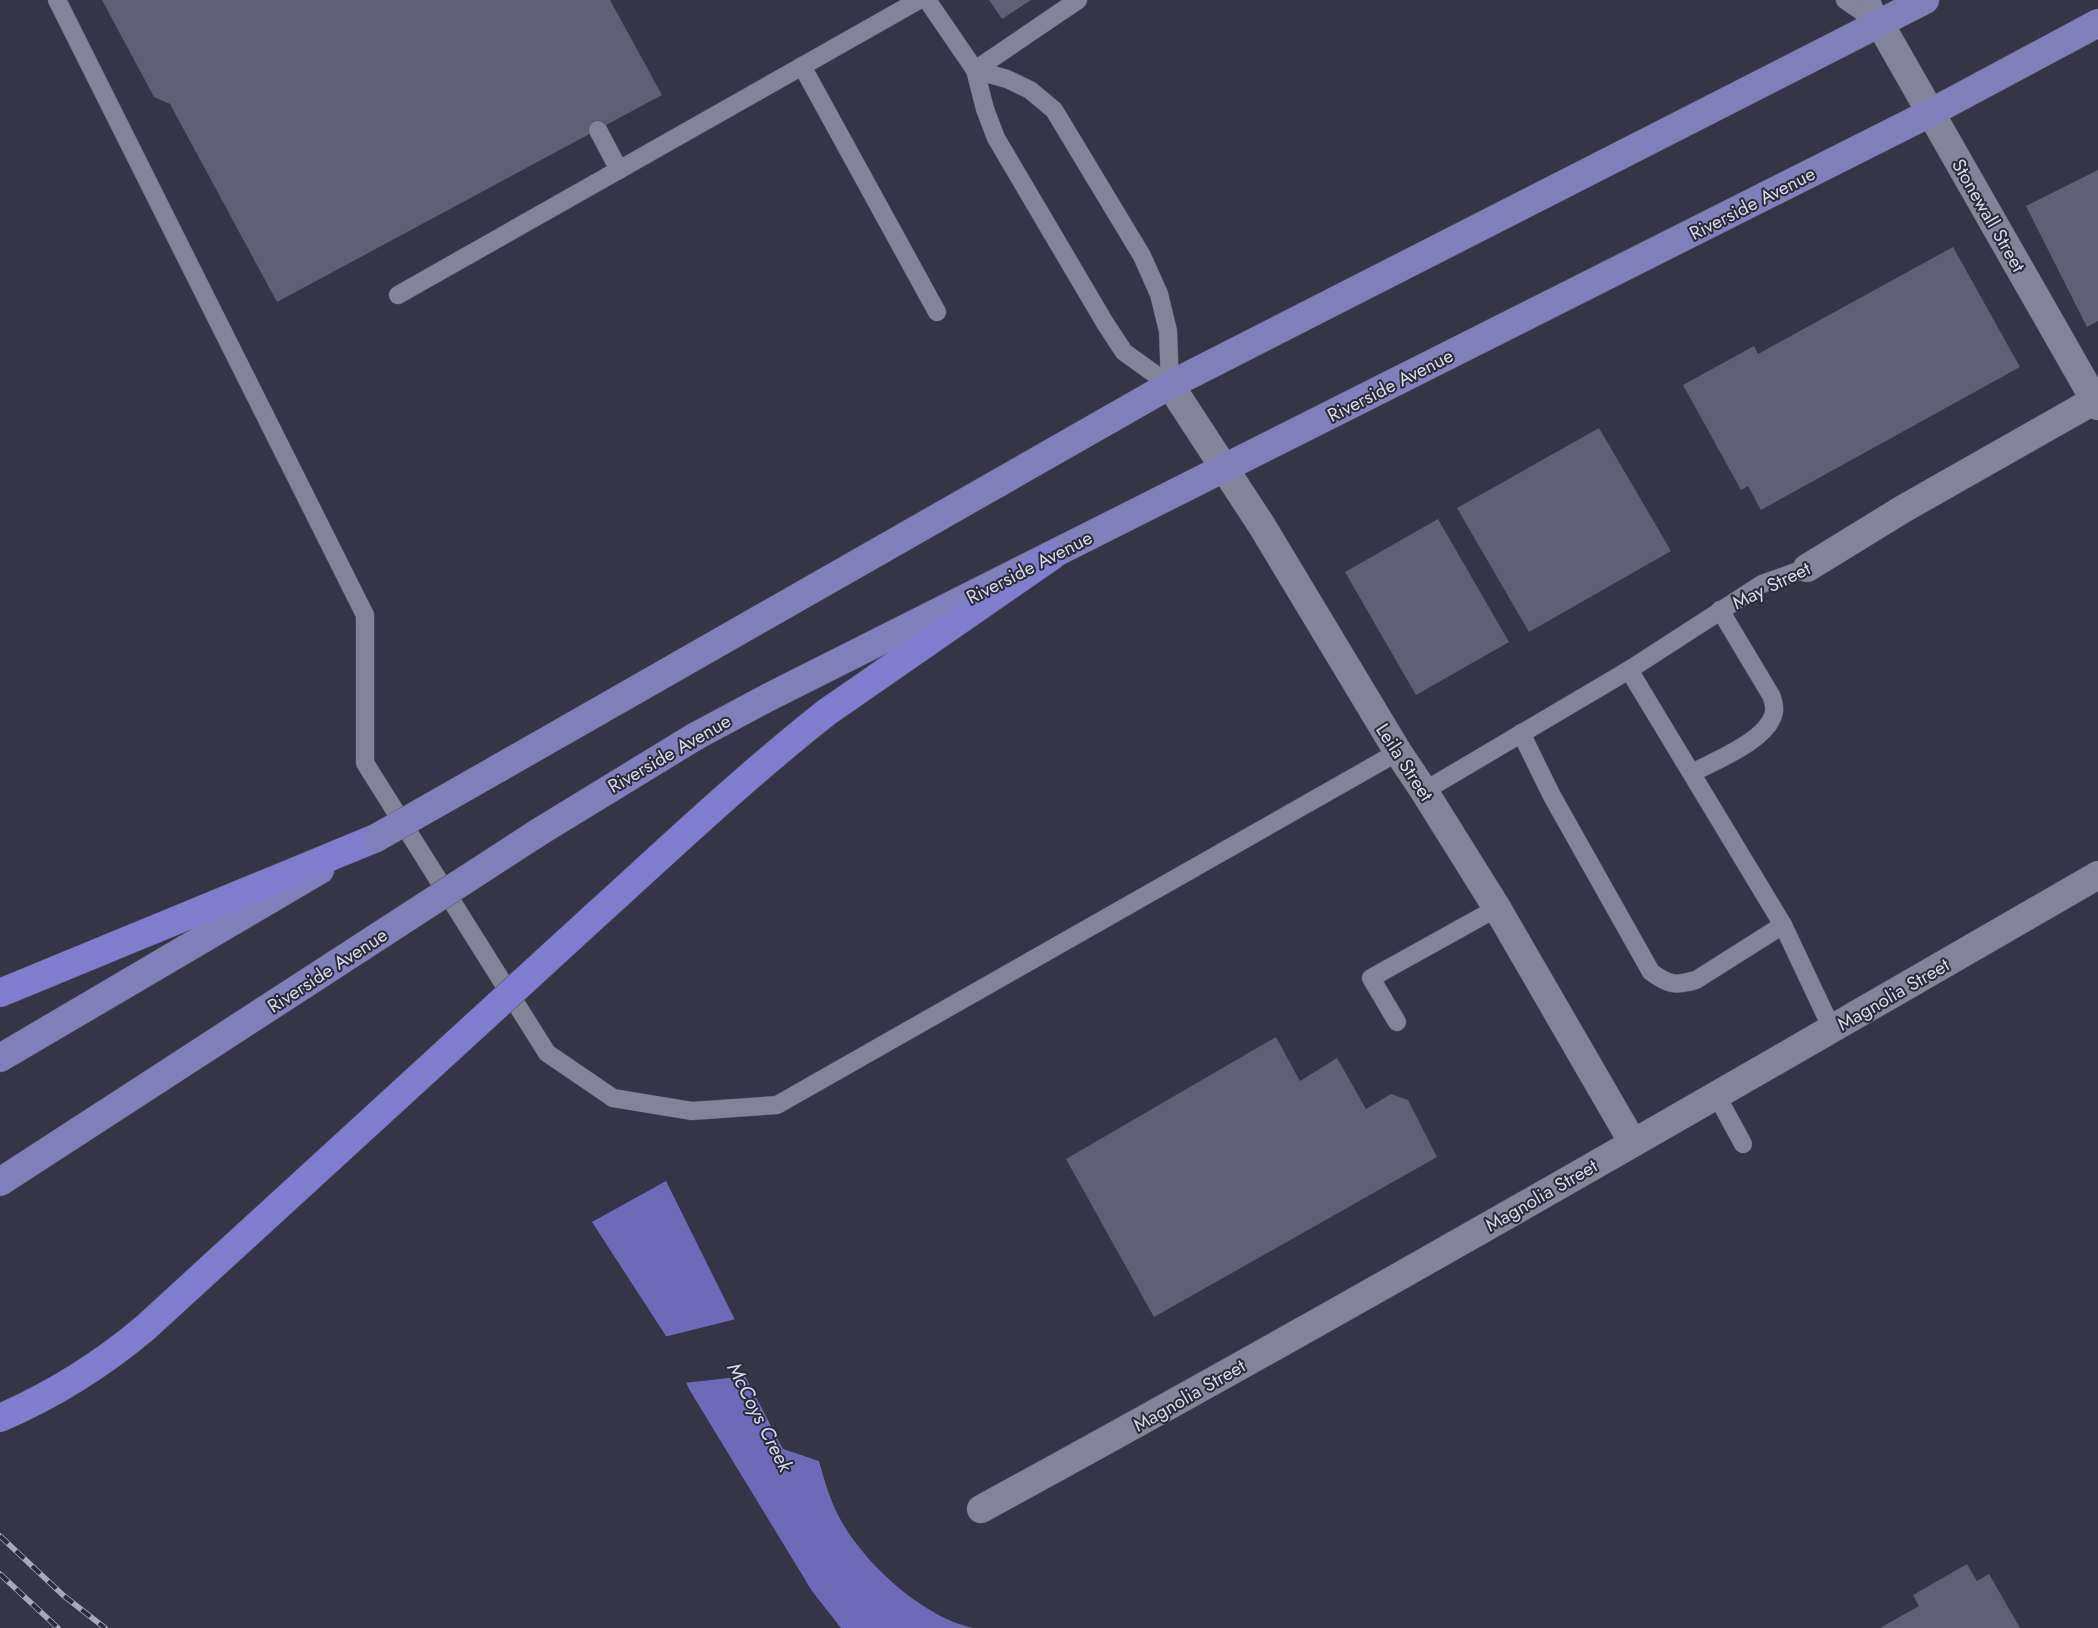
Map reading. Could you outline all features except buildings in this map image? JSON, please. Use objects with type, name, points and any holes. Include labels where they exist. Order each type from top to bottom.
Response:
[{"type":"highway","points":[[0,1418],[26,1407],[88,1372],[145,1328],[597,914],[754,772],[809,726],[1052,556]]},
{"type":"highway","points":[[0,994],[376,838]]},
{"type":"main road","points":[[0,1058],[376,838],[1170,385],[1875,12],[1925,0]]},
{"type":"main road","name":"Riverside Avenue","points":[[0,1182],[539,832],[696,736],[778,692],[1052,556],[1930,113],[2098,23]]},
{"type":"street","name":"Stonewall Street","points":[[1875,12],[1930,113],[2096,403]]},
{"type":"street","name":"Leila Street","points":[[1170,385],[1262,526],[1398,752],[1497,908],[1634,1143]]},
{"type":"street","name":"May Street","points":[[1807,568],[1904,509],[2096,403]]},
{"type":"street","name":"Magnolia Street","points":[[981,1510],[1717,1096],[2098,875]]},
{"type":"lane","points":[[57,0],[365,615],[365,763],[547,1053],[613,1098],[692,1111],[776,1105],[1398,752]]},
{"type":"lane","points":[[398,295],[919,0]]},
{"type":"lane","points":[[926,0],[975,70],[985,109],[996,138],[1105,323],[1124,352],[1170,385]]},
{"type":"lane","points":[[975,70],[1078,0]]},
{"type":"lane","points":[[1845,0],[1875,12]]},
{"type":"lane","points":[[802,66],[937,312]]},
{"type":"lane","points":[[975,70],[1007,79],[1030,90],[1054,110],[1142,256],[1159,294],[1168,331],[1170,385]]},
{"type":"lane","points":[[598,130],[619,170]]},
{"type":"lane","name":"May Street","points":[[1424,791],[1629,670],[1762,584],[1807,568]]},
{"type":"lane","points":[[1692,773],[1756,739],[1775,712],[1772,696],[1720,610]]},
{"type":"lane","points":[[1629,670],[1783,925],[1832,1029]]},
{"type":"lane","points":[[1521,733],[1552,796],[1651,972],[1671,984],[1680,985],[1696,980],[1783,925]]},
{"type":"lane","points":[[1397,1022],[1371,978],[1497,908]]},
{"type":"lane","points":[[1717,1096],[1743,1144]]},
{"type":"water","name":"McCoys Creek","points":[[666,1181],[734,1318],[745,1376],[783,1449],[819,1461],[829,1495],[838,1515],[862,1551],[878,1569],[914,1600],[954,1622],[973,1628],[841,1628],[812,1591],[689,1389],[666,1336],[592,1222]]},
{"type":"pier","points":[[736,1319],[747,1376],[684,1383],[664,1337]]},
{"type":"railway","points":[[0,1536],[64,1596],[105,1628]]},
{"type":"railway","points":[[0,1574],[58,1628]]}]
